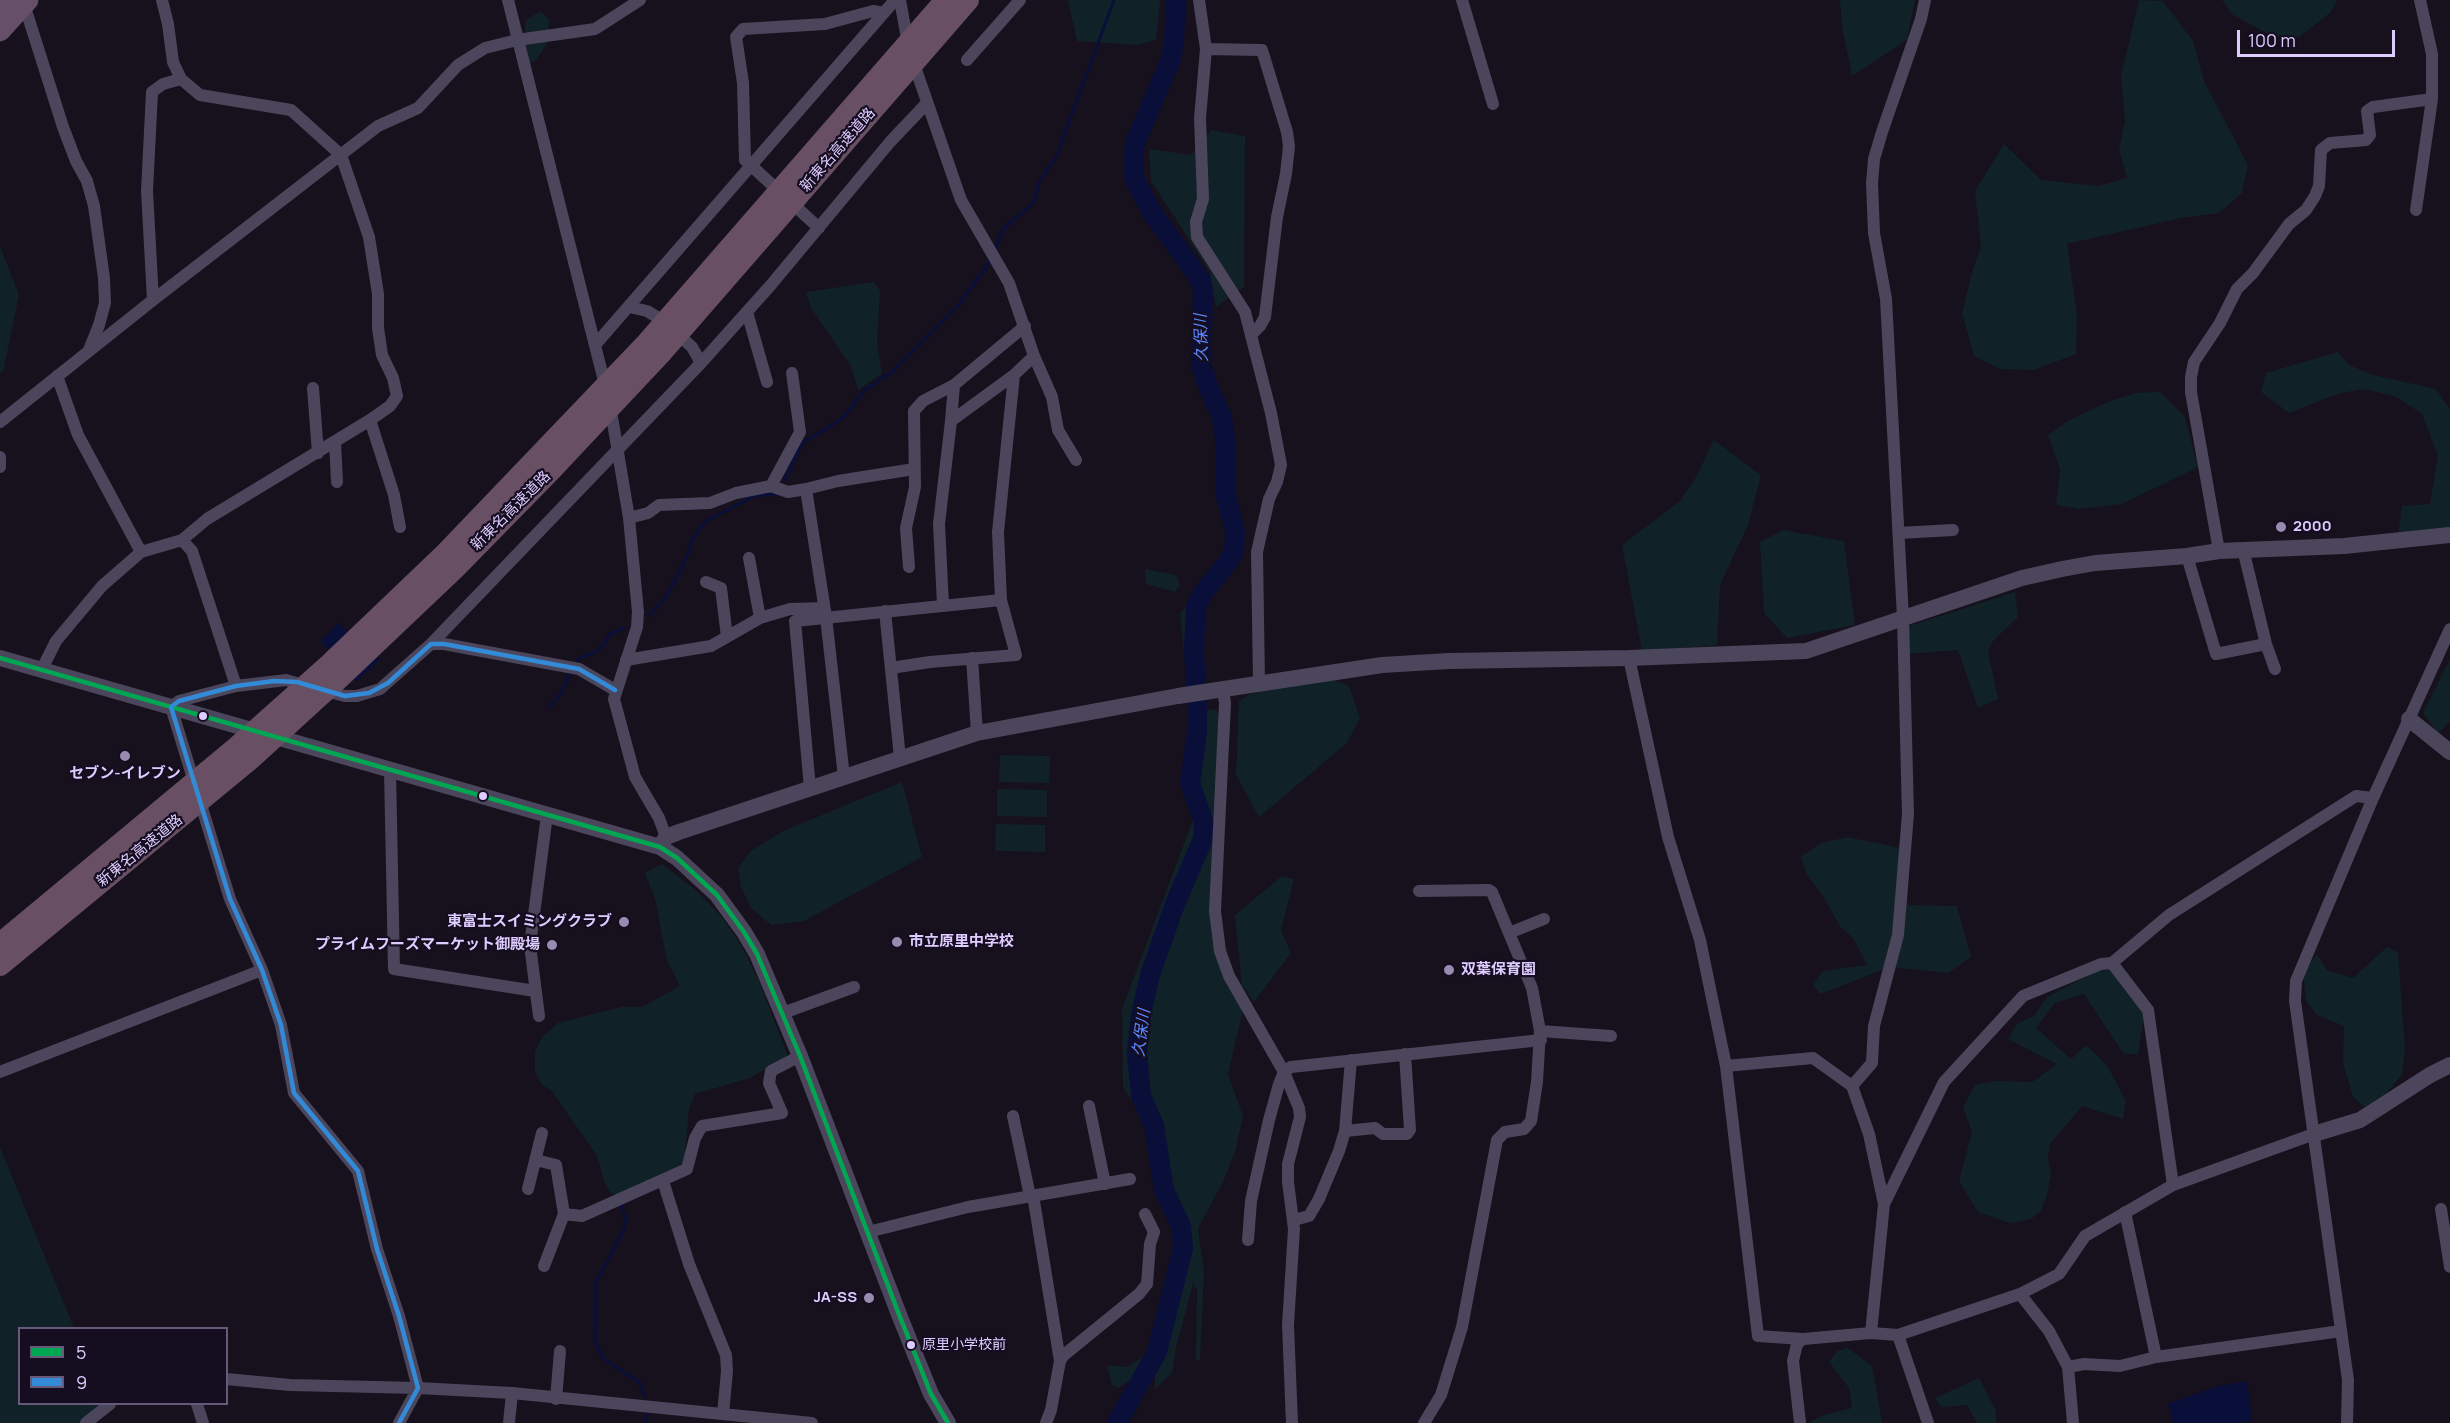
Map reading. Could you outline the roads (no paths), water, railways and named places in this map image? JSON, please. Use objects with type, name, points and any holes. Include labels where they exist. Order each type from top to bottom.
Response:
[{"type":"highway","name":"新東名高速道路","points":[[0,944],[236,748],[329,665],[444,555],[647,343],[946,0]]},
{"type":"highway","name":"新東名高速道路","points":[[0,966],[249,760],[454,568],[550,471],[660,354],[968,0]]},
{"type":"highway","points":[[0,5],[19,1]]},
{"type":"highway","points":[[0,31],[19,1]]},
{"type":"street","points":[[42,669],[56,641],[102,586],[141,552],[182,540],[207,519],[370,420],[390,406],[396,396],[393,378],[382,355],[378,328],[378,294],[369,237],[341,155],[291,110],[200,95],[182,79],[173,62],[162,0]]},
{"type":"street","points":[[508,0],[614,419],[629,518],[638,612],[637,627],[614,699],[635,777],[659,818],[663,842],[717,895],[758,954],[931,1394],[948,1423]]},
{"type":"street","points":[[0,422],[378,126],[418,108],[458,65],[485,48],[517,40],[595,29],[640,0]]},
{"type":"street","points":[[595,345],[895,0]]},
{"type":"street","points":[[900,0],[909,51],[961,200],[1000,266],[1052,397],[1058,430],[1076,460]]},
{"type":"street","points":[[1199,0],[1206,49],[1200,118],[1203,199],[1196,222],[1197,237],[1245,312],[1281,465],[1277,482],[1269,499],[1257,552],[1259,682]]},
{"type":"street","points":[[1462,0],[1493,105]]},
{"type":"street","points":[[1851,1086],[1872,1063],[1874,1026],[1898,935],[1908,814],[1903,618],[1886,299],[1874,233],[1872,183],[1874,159],[1921,19],[1925,0]]},
{"type":"street","points":[[2416,210],[2432,99],[2432,54],[2420,0]]},
{"type":"street","points":[[19,1],[63,127],[76,161],[87,181],[94,206],[104,278],[105,303],[88,351]]},
{"type":"street","points":[[967,60],[1015,2]]},
{"type":"street","points":[[819,228],[751,168],[745,160],[743,83],[736,37],[743,29],[825,24],[873,11],[884,13]]},
{"type":"street","points":[[1206,49],[1262,50],[1288,139],[1286,174],[1277,217],[1265,317],[1252,334]]},
{"type":"street","points":[[153,300],[147,191],[152,92],[163,84],[182,79]]},
{"type":"street","points":[[2219,551],[2192,392],[2191,376],[2194,362],[2220,323],[2237,289],[2253,273],[2289,224],[2306,210],[2315,196],[2319,186],[2321,150],[2330,143],[2366,140],[2370,135],[2367,111],[2373,107],[2432,99]]},
{"type":"street","points":[[171,707],[179,701],[236,686],[286,680],[345,696],[357,696],[380,689],[388,683],[431,644],[701,363],[819,228],[890,142],[927,103]]},
{"type":"street","points":[[628,307],[647,311],[662,320],[692,347],[701,363]]},
{"type":"street","points":[[747,312],[767,382]]},
{"type":"street","points":[[909,567],[906,528],[915,487],[914,411],[923,401],[954,385],[1025,326]]},
{"type":"street","points":[[951,421],[1014,375],[1034,356]]},
{"type":"street","points":[[771,486],[800,432],[792,373]]},
{"type":"street","points":[[891,668],[1016,655],[1001,600],[998,532],[1014,375]]},
{"type":"street","points":[[57,376],[78,435],[141,552]]},
{"type":"street","points":[[943,605],[939,524],[954,385]]},
{"type":"street","points":[[313,388],[318,453]]},
{"type":"street","points":[[370,420],[394,495],[400,526]]},
{"type":"street","points":[[335,442],[337,482]]},
{"type":"street","points":[[0,457],[0,467]]},
{"type":"street","points":[[629,518],[648,513],[659,505],[710,503],[736,493],[771,486],[788,492],[838,481],[914,470]]},
{"type":"street","points":[[806,489],[825,612],[844,777]]},
{"type":"street","points":[[1899,533],[1953,530]]},
{"type":"street","points":[[0,658],[547,815],[663,842],[810,788],[977,733],[1259,682],[1382,665],[1449,661],[1629,658],[1806,651],[2022,578],[2062,568],[2219,551],[2344,546],[2450,535]]},
{"type":"street","points":[[182,540],[192,551],[200,570],[236,686]]},
{"type":"street","points":[[2243,549],[2266,644],[2275,669]]},
{"type":"street","points":[[2187,556],[2216,654],[2266,644]]},
{"type":"street","points":[[749,558],[760,618]]},
{"type":"street","points":[[706,582],[721,588],[727,637]]},
{"type":"street","points":[[626,660],[711,646],[760,618],[790,609],[825,612],[885,611],[1001,600]]},
{"type":"street","points":[[885,611],[900,758]]},
{"type":"street","points":[[810,788],[795,621],[825,612]]},
{"type":"street","points":[[2348,1423],[2348,1380],[2295,1001],[2296,981],[2373,798],[2450,628]]},
{"type":"street","points":[[431,644],[444,644],[579,669],[615,690]]},
{"type":"street","points":[[972,658],[977,733]]},
{"type":"street","points":[[1629,658],[1668,837],[1700,940],[1726,1066],[1758,1336],[1803,1339],[1871,1333],[1898,1335],[2020,1294],[2059,1274],[2085,1236],[2173,1185],[2314,1134],[2360,1120],[2430,1075],[2450,1065]]},
{"type":"street","points":[[1223,689],[1225,703],[1215,911],[1220,951],[1229,976],[1284,1072],[1299,1108],[1300,1117],[1288,1164],[1288,1182],[1294,1220],[1288,1325],[1293,1423]]},
{"type":"street","points":[[171,707],[230,899],[262,970],[281,1025],[294,1093],[358,1171],[377,1248],[399,1316],[418,1388],[399,1423]]},
{"type":"street","points":[[2409,719],[2450,752]]},
{"type":"street","points":[[390,770],[394,969],[535,991]]},
{"type":"street","points":[[1884,1204],[1944,1082],[2023,996],[2101,964],[2112,963],[2169,915],[2356,796],[2373,798]]},
{"type":"street","points":[[539,1016],[530,945],[547,815]]},
{"type":"street","points":[[1419,891],[1489,890],[1492,892],[1532,988],[1541,1035],[1538,1082],[1531,1121],[1524,1129],[1505,1132],[1497,1140],[1462,1327],[1441,1395],[1424,1423]]},
{"type":"street","points":[[1509,933],[1544,919]]},
{"type":"street","points":[[2112,963],[2148,1010],[2173,1185]]},
{"type":"street","points":[[0,1072],[262,970]]},
{"type":"street","points":[[783,1013],[854,987]]},
{"type":"street","points":[[1248,1240],[1251,1201],[1269,1120],[1284,1072],[1291,1067],[1541,1035],[1611,1036]]},
{"type":"street","points":[[1345,1131],[1375,1128],[1383,1134],[1407,1134],[1410,1130],[1405,1054]]},
{"type":"street","points":[[564,1214],[582,1216],[687,1169],[695,1138],[702,1126],[782,1113],[769,1083],[771,1071],[800,1056]]},
{"type":"street","points":[[1726,1066],[1813,1059],[1851,1086],[1869,1134],[1884,1204],[1871,1333]]},
{"type":"street","points":[[1294,1220],[1309,1216],[1319,1199],[1339,1151],[1345,1131],[1351,1060]]},
{"type":"street","points":[[1089,1106],[1105,1184]]},
{"type":"street","points":[[1013,1116],[1032,1196],[1060,1361],[1051,1410],[1046,1423]]},
{"type":"street","points":[[528,1189],[542,1134]]},
{"type":"street","points":[[537,1160],[556,1165],[564,1214],[544,1266]]},
{"type":"street","points":[[868,1232],[968,1207],[1130,1179]]},
{"type":"street","points":[[663,1181],[689,1264],[726,1354],[723,1414]]},
{"type":"street","points":[[2441,1209],[2450,1267]]},
{"type":"street","points":[[2125,1212],[2156,1357]]},
{"type":"street","points":[[1060,1361],[1148,1284],[1150,1244],[1154,1232],[1144,1214]]},
{"type":"street","points":[[2020,1294],[2049,1331],[2068,1367],[2073,1423]]},
{"type":"street","points":[[2068,1367],[2084,1364],[2120,1366],[2156,1357],[2341,1331]]},
{"type":"street","points":[[1898,1335],[1928,1423]]},
{"type":"street","points":[[1800,1423],[1793,1361],[1797,1344],[1803,1339]]},
{"type":"street","points":[[556,1400],[560,1351]]},
{"type":"street","points":[[228,1379],[290,1385],[418,1388],[512,1394],[556,1400],[723,1414],[745,1420],[812,1423]]},
{"type":"street","points":[[509,1423],[512,1394]]},
{"type":"street","points":[[86,1423],[109,1405]]},
{"type":"street","points":[[197,1405],[203,1423]]},
{"type":"waterway","points":[[996,248],[1003,229],[1034,202],[1039,182],[1056,157],[1114,0]]},
{"type":"waterway","name":"久保川","points":[[1176,0],[1171,59],[1135,143],[1133,158],[1134,178],[1151,211],[1201,281],[1203,292],[1201,365],[1222,417],[1225,439],[1226,496],[1235,531],[1234,550],[1228,562],[1202,594],[1196,607],[1194,649],[1196,688]]},
{"type":"waterway","points":[[785,480],[802,443],[842,419],[864,391],[893,371],[960,303],[991,260]]},
{"type":"waterway","points":[[650,615],[668,594],[687,556],[693,538],[706,521],[754,496],[777,494]]},
{"type":"waterway","points":[[577,661],[581,657],[594,653],[603,646],[610,634],[624,628]]},
{"type":"waterway","points":[[549,707],[561,693],[570,674]]},
{"type":"waterway","name":"久保川","points":[[1117,1423],[1157,1352],[1183,1248],[1181,1226],[1164,1190],[1154,1125],[1141,1096],[1137,1052],[1141,1014],[1150,975],[1175,904],[1203,839],[1204,823],[1190,783],[1197,733],[1197,705]]},
{"type":"waterway","points":[[621,1205],[626,1219],[622,1234],[596,1282],[595,1343],[605,1360],[639,1382],[645,1396]]},
{"type":"waterway","points":[[646,1413],[646,1423]]},
{"type":"place","name":"2000","points":[[2281,527]]},
{"type":"place","name":"セブン-イレブン","points":[[125,756]]},
{"type":"place","name":"東富士スイミングクラブ","points":[[624,922]]},
{"type":"place","name":"市立原里中学校","points":[[897,942]]},
{"type":"place","name":"プライムフーズマーケット御殿場","points":[[552,945]]},
{"type":"place","name":"双葉保育園","points":[[1449,970]]},
{"type":"place","name":"JA-SS","points":[[869,1298]]},
{"type":"place","name":"原里小学校前","points":[[911,1345]]}]
